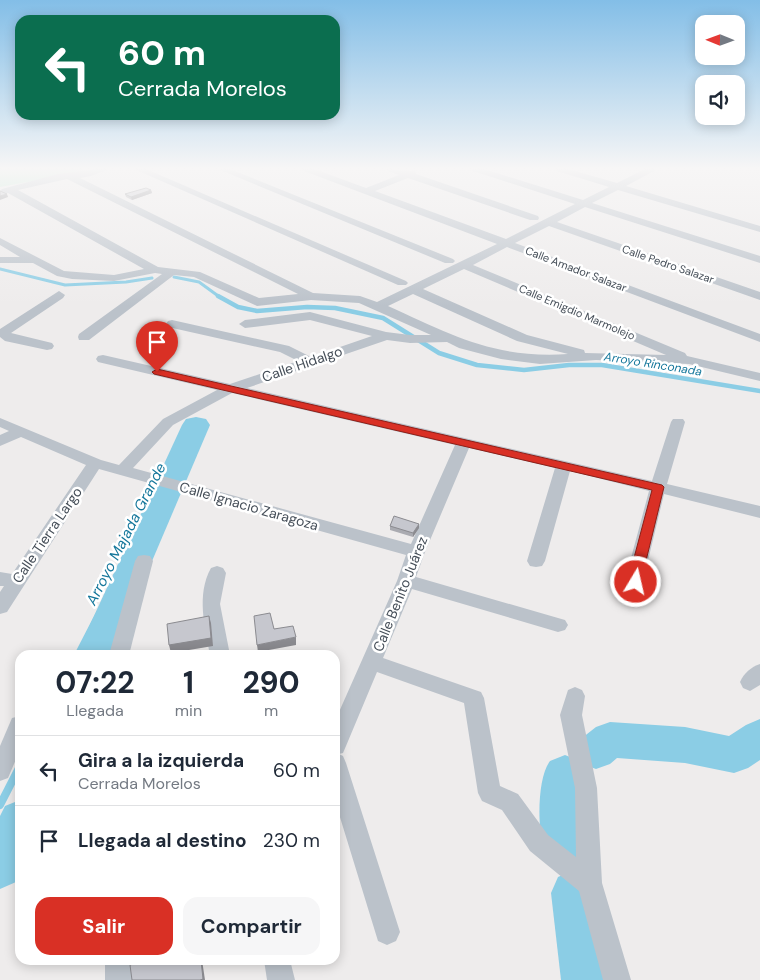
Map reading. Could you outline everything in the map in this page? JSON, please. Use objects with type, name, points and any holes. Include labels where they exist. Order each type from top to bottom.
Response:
[{"type":"street","points":[[50,215],[155,270]]},
{"type":"street","points":[[147,215],[311,296]]},
{"type":"street","points":[[246,215],[522,338],[596,356]]},
{"type":"street","points":[[337,215],[449,261]]},
{"type":"street","name":"Calle Amador Salazar","points":[[432,215],[760,338]]},
{"type":"street","points":[[524,215],[534,218]]},
{"type":"street","points":[[373,304],[408,286],[449,261],[541,215]]},
{"type":"street","points":[[408,286],[464,265],[562,215]]},
{"type":"street","points":[[620,215],[760,260]]},
{"type":"street","points":[[716,215],[760,228]]},
{"type":"street","name":"Calle Pedro Salazar","points":[[548,222],[760,296]]},
{"type":"street","points":[[0,241],[60,274],[114,278],[155,270],[173,271],[201,275],[253,301],[269,302],[311,296],[373,304],[478,349],[529,359],[565,359],[596,356],[689,360],[760,378]]},
{"type":"street","points":[[0,260],[32,259]]},
{"type":"street","name":"Calle Emigdio Marmolejo","points":[[464,265],[689,360]]},
{"type":"street","points":[[84,336],[173,271]]},
{"type":"street","points":[[47,346],[5,340],[2,334],[5,330],[59,296]]},
{"type":"street","points":[[245,324],[310,316],[386,336]]},
{"type":"street","points":[[172,324],[284,349],[310,362]]},
{"type":"street","name":"Calle Hidalgo","points":[[123,470],[168,422],[229,389],[386,336],[410,339],[450,338]]},
{"type":"street","points":[[103,359],[760,512]]},
{"type":"street","name":"Calle Ignacio Zaragoza","points":[[0,422],[95,463],[416,552]]},
{"type":"street","points":[[636,582],[636,573],[658,487],[678,422]]},
{"type":"street","points":[[0,441],[21,431]]},
{"type":"street","name":"Calle Benito Juárez","points":[[340,735],[464,442]]},
{"type":"street","name":"Calle Tierra Largo","points":[[0,607],[8,580],[95,463]]},
{"type":"street","points":[[536,561],[564,465]]},
{"type":"street","points":[[120,650],[144,562]]},
{"type":"street","points":[[216,573],[211,604],[219,650]]},
{"type":"street","points":[[406,580],[558,625]]},
{"type":"street","points":[[372,662],[474,698],[490,793],[510,802],[539,843],[589,883]]},
{"type":"street","points":[[575,696],[571,715],[586,788],[589,883],[617,980]]},
{"type":"street","points":[[0,771],[15,737]]},
{"type":"street","points":[[340,779],[387,932]]},
{"type":"street","points":[[118,965],[119,980]]},
{"type":"street","points":[[278,965],[281,980]]},
{"type":"building","points":[[394,516],[419,524],[413,533],[390,526]]},
{"type":"building","points":[[270,613],[274,629],[293,626],[296,637],[257,645],[254,616]]},
{"type":"building","points":[[209,616],[211,638],[169,645],[167,624]]},
{"type":"building","points":[[130,965],[202,965],[203,979],[200,980],[132,980]]},
{"type":"waterway","name":"Arroyo Rinconada","points":[[0,269],[65,285],[126,282],[152,278]]},
{"type":"waterway","name":"Arroyo Rinconada","points":[[174,277],[199,282],[219,297]]},
{"type":"waterway","name":"Arroyo Rinconada","points":[[219,297],[238,307],[257,311],[307,307],[335,308],[383,318],[439,353],[477,365],[524,370],[569,365],[602,365],[760,391]]},
{"type":"waterway","name":"Arroyo Majada Grande","points":[[175,466],[196,425]]},
{"type":"waterway","points":[[96,650],[196,425]]},
{"type":"waterway","name":"Arroyo Majada Grande","points":[[80,650],[175,465]]},
{"type":"waterway","points":[[596,751],[610,740],[685,745],[734,755],[760,737]]},
{"type":"waterway","points":[[565,774],[563,776],[562,822],[565,842]]},
{"type":"waterway","name":"Arroyo Majada Grande","points":[[0,805],[15,776]]},
{"type":"waterway","points":[[0,866],[15,832]]},
{"type":"waterway","points":[[574,893],[586,980]]},
{"type":"route","points":[[157,372],[658,487],[636,573],[636,582]]}]
